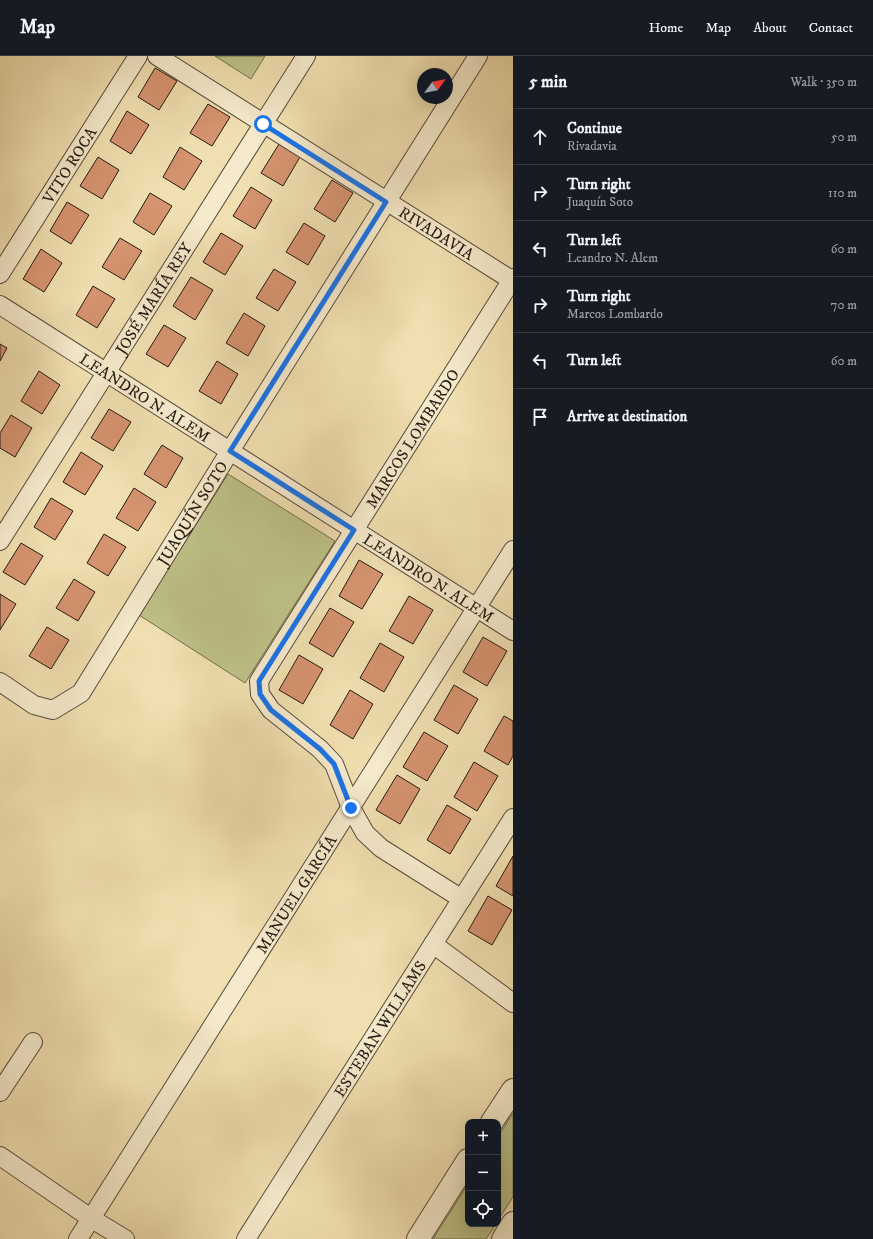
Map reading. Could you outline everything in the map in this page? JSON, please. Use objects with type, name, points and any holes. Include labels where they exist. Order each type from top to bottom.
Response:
[{"type":"street","name":"VITO ROCA","points":[[0,274],[138,56]]},
{"type":"street","name":"RIVADAVIA","points":[[157,56],[386,202],[513,280]]},
{"type":"street","name":"JOSÉ MARÍA REY","points":[[0,541],[306,56]]},
{"type":"street","name":"JUAQUÍN SOTO","points":[[0,682],[34,705],[53,710],[81,693],[230,451],[478,56]]},
{"type":"street","name":"MARCOS LOMBARDO","points":[[351,808],[334,764],[320,749],[271,710],[260,694],[259,681],[513,280]]},
{"type":"street","name":"LEANDRO N. ALEM","points":[[0,305],[513,631]]},
{"type":"street","name":"MANUEL GARCÍA","points":[[78,1239],[513,550]]},
{"type":"street","points":[[351,808],[365,833],[381,848],[462,899]]},
{"type":"street","name":"ESTEBAN WILLAMS","points":[[246,1239],[513,818]]},
{"type":"street","points":[[433,944],[513,1003]]},
{"type":"street","points":[[0,1092],[33,1042]]},
{"type":"street","points":[[494,1119],[513,1090]]},
{"type":"street","points":[[0,1156],[124,1239]]},
{"type":"street","points":[[418,1239],[465,1165]]},
{"type":"street","points":[[502,1239],[513,1223]]},
{"type":"green space","points":[[215,56],[265,56],[251,79]]},
{"type":"green space","points":[[228,474],[335,541],[245,683],[139,615]]},
{"type":"green space","points":[[513,1113],[513,1197],[501,1215],[501,1155],[501,1132]]},
{"type":"green space","points":[[465,1189],[465,1227],[494,1227],[486,1239],[433,1239]]},
{"type":"building","points":[[155,68],[177,81],[159,110],[138,97]]},
{"type":"building","points":[[208,104],[230,117],[212,146],[190,133]]},
{"type":"building","points":[[127,111],[149,125],[131,154],[110,141]]},
{"type":"building","points":[[279,144],[300,157],[283,186],[261,173]]},
{"type":"building","points":[[180,147],[202,161],[184,190],[163,177]]},
{"type":"building","points":[[98,157],[119,170],[102,199],[80,186]]},
{"type":"building","points":[[332,180],[353,193],[335,222],[314,209]]},
{"type":"building","points":[[251,187],[272,200],[255,229],[233,216]]},
{"type":"building","points":[[150,193],[172,206],[154,235],[133,222]]},
{"type":"building","points":[[67,202],[89,215],[71,244],[50,231]]},
{"type":"building","points":[[304,223],[325,236],[308,265],[286,252]]},
{"type":"building","points":[[221,233],[243,246],[225,275],[203,262]]},
{"type":"building","points":[[120,238],[142,251],[124,280],[102,267]]},
{"type":"building","points":[[41,249],[62,263],[44,292],[23,279]]},
{"type":"building","points":[[274,269],[296,282],[278,311],[256,298]]},
{"type":"building","points":[[191,277],[213,290],[195,320],[173,306]]},
{"type":"building","points":[[93,286],[115,299],[97,328],[76,315]]},
{"type":"building","points":[[244,313],[265,326],[248,356],[226,343]]},
{"type":"building","points":[[164,325],[186,338],[168,367],[146,354]]},
{"type":"building","points":[[0,344],[7,348],[0,361]]},
{"type":"building","points":[[217,361],[238,374],[221,404],[199,391]]},
{"type":"building","points":[[39,371],[60,385],[42,414],[21,401]]},
{"type":"building","points":[[109,409],[131,422],[113,451],[91,438]]},
{"type":"building","points":[[11,415],[32,428],[15,457],[0,448],[0,433]]},
{"type":"building","points":[[162,445],[183,458],[166,488],[144,474]]},
{"type":"building","points":[[81,452],[103,466],[85,495],[63,482]]},
{"type":"building","points":[[134,488],[156,502],[138,531],[116,518]]},
{"type":"building","points":[[51,498],[73,511],[55,540],[34,527]]},
{"type":"building","points":[[104,534],[126,547],[108,576],[87,563]]},
{"type":"building","points":[[21,543],[43,556],[25,585],[3,572]]},
{"type":"building","points":[[359,560],[383,574],[362,609],[339,596]]},
{"type":"building","points":[[74,579],[95,592],[78,621],[56,608]]},
{"type":"building","points":[[0,594],[16,604],[0,630]]},
{"type":"building","points":[[409,596],[433,610],[413,644],[389,631]]},
{"type":"building","points":[[330,608],[354,622],[333,657],[309,643]]},
{"type":"building","points":[[47,627],[69,640],[51,669],[29,656]]},
{"type":"building","points":[[483,637],[507,651],[487,686],[463,672]]},
{"type":"building","points":[[380,643],[404,657],[384,692],[360,678]]},
{"type":"building","points":[[299,655],[323,669],[303,704],[279,690]]},
{"type":"building","points":[[454,685],[478,699],[458,734],[434,720]]},
{"type":"building","points":[[350,690],[373,704],[353,739],[330,725]]},
{"type":"building","points":[[504,716],[513,721],[513,756],[508,765],[484,751]]},
{"type":"building","points":[[424,732],[448,746],[427,781],[403,767]]},
{"type":"building","points":[[474,762],[498,776],[477,811],[454,797]]},
{"type":"building","points":[[397,775],[420,789],[400,824],[376,810]]},
{"type":"building","points":[[447,805],[471,819],[450,854],[427,840]]},
{"type":"building","points":[[513,856],[513,896],[496,886]]},
{"type":"building","points":[[488,896],[512,910],[492,945],[468,931]]},
{"type":"route","points":[[263,124],[386,202],[230,451],[354,530],[259,681],[260,694],[271,710],[320,749],[334,764],[351,808]]}]
